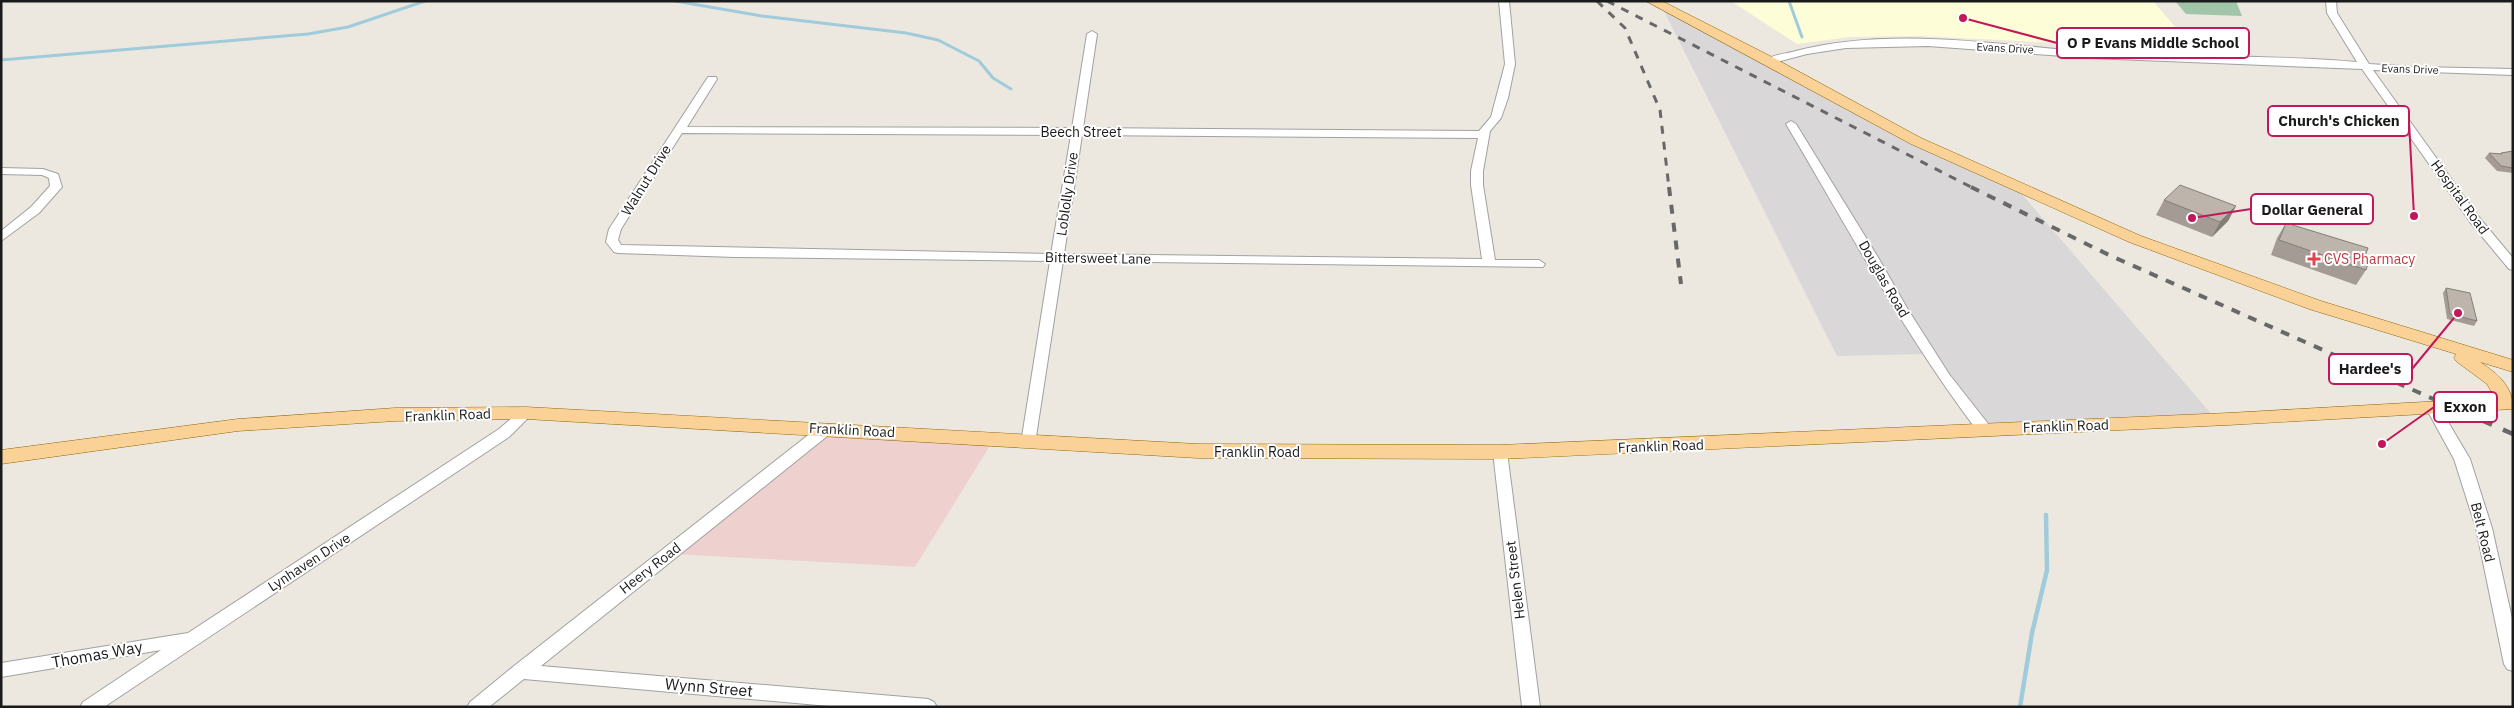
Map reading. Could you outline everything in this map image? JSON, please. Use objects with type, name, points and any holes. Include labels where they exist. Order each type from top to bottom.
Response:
[{"type":"main road","points":[[1652,1],[1738,47],[1769,60],[1916,140],[2136,239],[2315,305],[2513,366]]},
{"type":"main road","points":[[2441,345],[2487,374],[2511,402]]},
{"type":"main road","name":"Franklin Road","points":[[1,458],[182,431],[253,423],[319,418],[526,413],[910,433],[1028,443],[1198,452],[1500,452],[2433,408],[2511,402]]},
{"type":"street","points":[[1489,263],[1476,185],[1478,162],[1485,130],[1496,118],[1503,98],[1510,64],[1504,1]]},
{"type":"street","name":"Hospital Road","points":[[2331,1],[2332,13],[2340,30],[2474,219],[2513,266]]},
{"type":"street","name":"Loblolly Drive","points":[[1028,443],[1092,34]]},
{"type":"street","name":"Evans Drive","points":[[1769,60],[1822,48],[1901,44],[2513,72]]},
{"type":"street","name":"Walnut Drive","points":[[657,252],[618,249],[612,244],[611,238],[712,79]]},
{"type":"street","name":"Douglas Road","points":[[1791,124],[1873,259],[1900,308],[1944,377],[1984,429]]},
{"type":"street","name":"Beech Street","points":[[678,130],[1418,133],[1484,135]]},
{"type":"street","points":[[1,171],[43,172],[54,176],[56,187],[35,210],[1,237]]},
{"type":"street","name":"Bittersweet Lane","points":[[657,252],[1539,264]]},
{"type":"street","name":"Belt Road","points":[[2433,408],[2462,459],[2482,521],[2513,664]]},
{"type":"street","name":"Lynhaven Drive","points":[[88,707],[496,439],[526,413]]},
{"type":"street","name":"Heery Road","points":[[476,707],[826,429]]},
{"type":"street","name":"Helen Street","points":[[1500,452],[1531,707]]},
{"type":"street","name":"Thomas Way","points":[[1,670],[193,638]]},
{"type":"street","name":"Wynn Street","points":[[520,671],[928,707]]},
{"type":"shaded area","points":[[1731,1],[2153,1],[2195,50],[1921,36],[1849,37],[1797,44]]},
{"type":"shaded area","points":[[2175,1],[2236,1],[2242,16],[2186,14]]},
{"type":"shaded area","points":[[1661,5],[1946,156],[2013,184],[2220,424],[1988,436],[1929,354],[1837,356]]},
{"type":"shaded area","points":[[825,426],[994,439],[915,567],[672,554]]},
{"type":"building","points":[[2513,151],[2513,168],[2501,166],[2489,153],[2502,154]]},
{"type":"building","points":[[2180,185],[2236,206],[2220,222],[2164,200]]},
{"type":"building","points":[[2286,223],[2368,248],[2365,256],[2370,257],[2366,270],[2279,240]]},
{"type":"building","points":[[2446,288],[2470,293],[2477,321],[2450,314]]},
{"type":"waterway","points":[[1,60],[308,34],[348,27],[425,1]]},
{"type":"waterway","points":[[675,1],[762,16],[906,33],[938,40],[979,61],[993,78],[1011,89]]},
{"type":"waterway","points":[[1789,1],[1802,37]]},
{"type":"waterway","points":[[2020,707],[2032,633],[2047,570],[2046,515]]},
{"type":"railway","points":[[1597,1],[1625,28],[1660,110],[1669,188]]},
{"type":"railway","points":[[1607,1],[1972,188]]},
{"type":"railway","points":[[1669,187],[1681,284]]},
{"type":"railway","points":[[1972,188],[2109,255],[2483,421]]},
{"type":"railway","points":[[2481,420],[2513,434]]},
{"type":"place","name":"O P Evans Middle School","points":[[1963,18]]},
{"type":"place","name":"Church's Chicken","points":[[2414,216]]},
{"type":"place","name":"Dollar General","points":[[2192,218]]},
{"type":"place","name":"CVS Pharmacy","points":[[2314,259]]},
{"type":"place","name":"Hardee's","points":[[2458,313]]},
{"type":"place","name":"Exxon","points":[[2382,444]]}]
